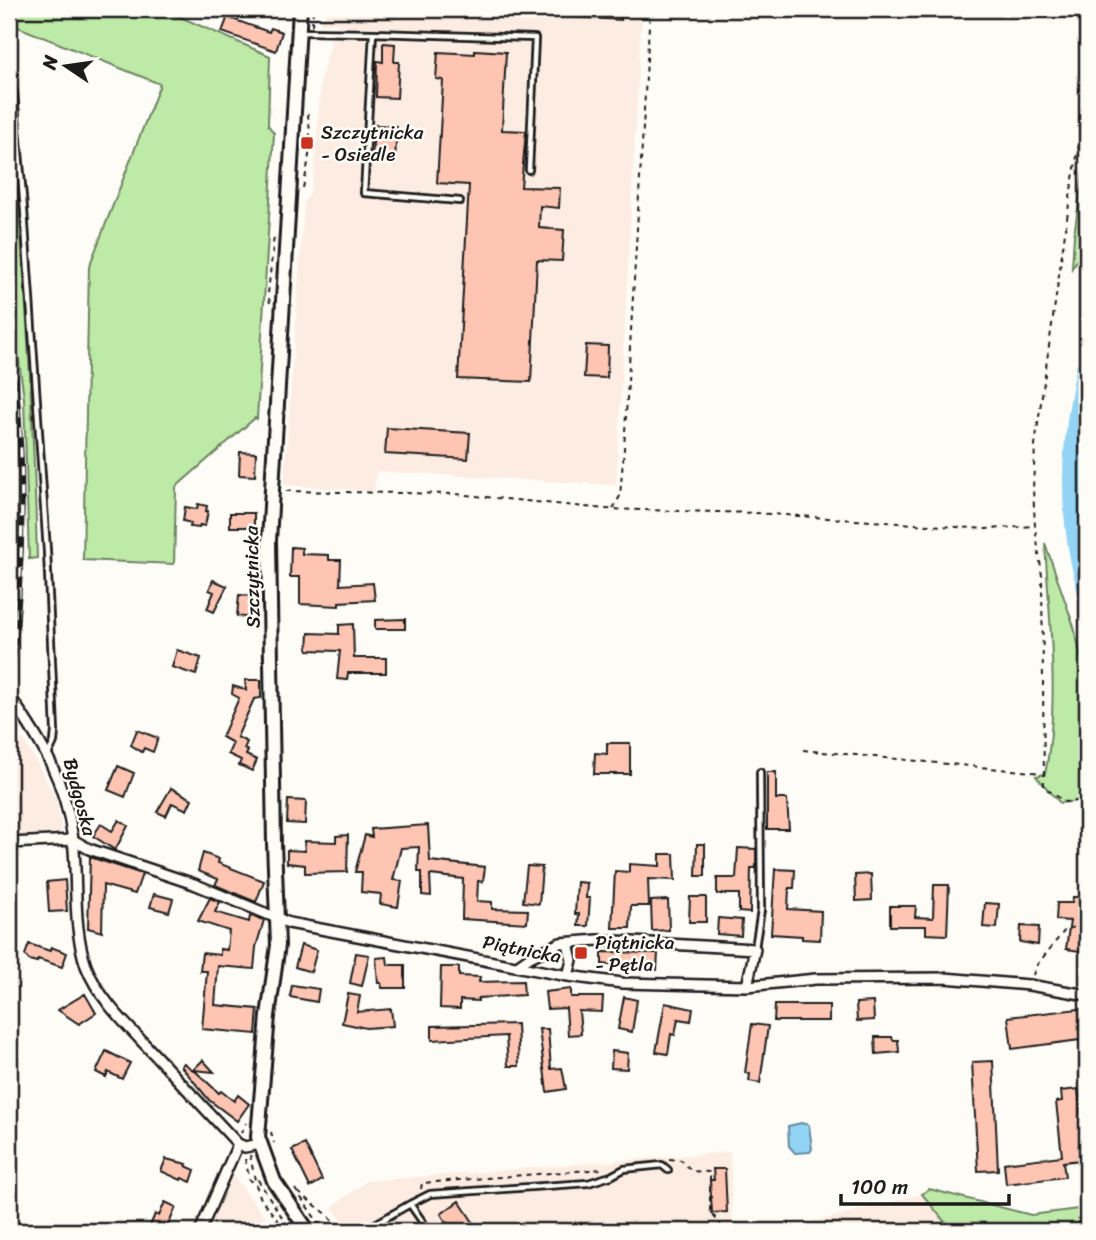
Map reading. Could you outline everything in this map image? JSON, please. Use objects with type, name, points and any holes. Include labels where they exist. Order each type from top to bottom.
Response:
[{"type":"street","name":"Szczytnicka","points":[[247,1145],[258,1125],[263,1094],[268,1016],[278,945],[274,843],[271,490],[305,32],[300,9]]},
{"type":"street","points":[[9,695],[48,755]]},
{"type":"street","name":"Bydgoska","points":[[48,755],[56,771],[73,840],[80,946],[97,987],[137,1036],[247,1145],[309,1231]]},
{"type":"street","name":"Piątnicka","points":[[9,843],[73,840],[89,849],[194,884],[289,923],[568,976],[622,983],[747,986],[816,979],[944,978],[1029,985],[1087,995]]},
{"type":"street","points":[[517,966],[550,947],[598,940],[755,949],[747,986]]},
{"type":"street","points":[[568,943],[572,960],[568,976]]},
{"type":"street","points":[[200,1231],[247,1145]]},
{"type":"lane","points":[[305,32],[535,38],[529,170]]},
{"type":"lane","points":[[373,33],[364,193],[460,201]]},
{"type":"lane","name":"Bydgoska","points":[[9,71],[14,93],[24,210],[47,551],[55,731],[54,742],[48,755]]},
{"type":"lane","points":[[755,949],[762,898],[760,772]]},
{"type":"lane","points":[[363,1231],[390,1213],[430,1194],[588,1183],[624,1169],[662,1165],[668,1170]]},
{"type":"lane","points":[[410,1204],[429,1231]]},
{"type":"path","points":[[305,32],[313,9]]},
{"type":"path","points":[[613,510],[620,496],[622,472],[650,9]]},
{"type":"path","points":[[301,197],[309,162],[311,127],[307,104]]},
{"type":"path","points":[[1087,116],[1071,190],[1034,445],[1033,489],[1042,576],[1044,787],[1065,802],[1087,800]]},
{"type":"path","points":[[271,490],[456,494],[613,510],[756,513],[986,529],[1035,526]]},
{"type":"path","points":[[803,750],[1043,773]]},
{"type":"path","points":[[1029,985],[1036,966],[1065,930],[1084,924],[1087,906]]},
{"type":"path","points":[[246,1123],[241,1132],[261,1199],[286,1231]]},
{"type":"path","points":[[270,1125],[274,1146]]},
{"type":"path","points":[[247,1145],[250,1181],[258,1180],[291,1231]]},
{"type":"path","points":[[293,1187],[324,1231]]},
{"type":"path","points":[[297,1192],[328,1215],[340,1231]]},
{"type":"shaded area","points":[[330,9],[642,9],[616,485],[376,471],[374,491],[284,485],[304,203],[310,194],[314,176],[321,79],[332,39],[337,39],[338,24],[319,23]]},
{"type":"shaded area","points":[[23,738],[55,796],[62,831],[60,835],[9,839],[9,786],[16,748]]},
{"type":"shaded area","points":[[730,1152],[733,1231],[350,1231],[332,1207],[367,1181]]},
{"type":"shaded area","points":[[230,1171],[270,1224],[274,1222],[281,1231],[204,1231]]},
{"type":"shaded area","points":[[922,1194],[952,1231],[780,1231],[786,1229]]},
{"type":"green space","points":[[9,9],[174,9],[173,14],[270,56],[268,125],[274,133],[257,419],[176,487],[174,564],[83,560],[89,267],[160,84],[18,27],[9,27]]},
{"type":"green space","points":[[9,105],[28,331],[37,558],[29,559],[24,398],[9,287]]},
{"type":"green space","points":[[1087,145],[1087,245],[1072,268],[1074,235]]},
{"type":"green space","points":[[1045,543],[1074,627],[1087,682],[1087,800],[1060,803],[1036,776],[1045,774],[1052,719],[1052,659]]},
{"type":"green space","points":[[929,1189],[1031,1215],[1087,1208],[1087,1231],[952,1231],[922,1194]]},
{"type":"water","points":[[801,1123],[809,1125],[812,1149],[810,1152],[795,1153],[789,1146],[788,1126]]},
{"type":"building","points":[[225,9],[236,9],[232,19],[269,32],[271,28],[282,32],[276,51],[222,32],[227,19],[222,17]]},
{"type":"building","points":[[557,9],[621,9],[621,20],[557,16]]},
{"type":"building","points":[[383,43],[395,44],[394,62],[399,62],[397,98],[376,97],[377,61],[383,62]]},
{"type":"building","points":[[475,50],[506,52],[502,130],[526,131],[521,187],[560,188],[559,208],[540,206],[539,228],[564,230],[562,261],[537,260],[531,382],[458,379],[469,185],[437,183],[443,80],[436,79],[438,52],[475,54]]},
{"type":"building","points":[[374,125],[397,126],[395,160],[372,159]]},
{"type":"building","points":[[586,345],[608,346],[607,378],[584,377]]},
{"type":"building","points":[[387,428],[470,433],[468,459],[385,454]]},
{"type":"building","points":[[240,452],[256,453],[255,476],[239,475]]},
{"type":"building","points":[[198,504],[207,506],[205,526],[190,527],[191,523],[183,521],[185,507],[197,509]]},
{"type":"building","points":[[230,513],[254,513],[254,527],[230,527]]},
{"type":"building","points":[[291,547],[302,548],[302,554],[329,555],[329,560],[341,560],[340,585],[373,583],[375,600],[339,602],[339,606],[300,604],[300,577],[290,577]]},
{"type":"building","points":[[213,580],[227,586],[214,612],[207,609],[214,592],[209,590]]},
{"type":"building","points":[[239,595],[253,596],[252,618],[237,616]]},
{"type":"building","points":[[405,619],[405,629],[375,629],[375,620]]},
{"type":"building","points":[[353,624],[354,658],[386,658],[386,673],[348,673],[347,680],[337,679],[340,651],[308,650],[309,633],[339,634],[339,625]]},
{"type":"building","points":[[177,650],[201,658],[196,675],[172,667]]},
{"type":"building","points":[[245,680],[261,680],[261,698],[254,699],[237,737],[247,742],[244,749],[248,751],[246,755],[257,760],[252,771],[239,765],[241,760],[228,754],[233,743],[222,737],[239,698],[232,694],[233,686],[246,690]]},
{"type":"building","points":[[137,730],[158,738],[153,752],[144,748],[142,752],[131,745]]},
{"type":"building","points":[[607,743],[630,743],[630,774],[594,774],[595,753],[607,754]]},
{"type":"building","points":[[118,766],[134,773],[125,797],[108,790]]},
{"type":"building","points":[[767,772],[776,772],[776,799],[787,799],[789,829],[767,829]]},
{"type":"building","points":[[171,788],[192,799],[187,810],[172,803],[166,816],[157,812]]},
{"type":"building","points":[[288,800],[306,801],[305,824],[287,823]]},
{"type":"building","points":[[119,820],[128,826],[115,850],[93,836],[101,824],[112,831]]},
{"type":"building","points":[[428,825],[430,861],[485,867],[483,882],[478,881],[477,901],[492,902],[492,909],[528,910],[527,923],[462,919],[463,879],[430,875],[431,896],[422,895],[422,872],[418,872],[419,847],[401,848],[393,880],[402,881],[398,907],[380,904],[381,894],[361,892],[362,872],[355,872],[365,835],[372,837],[371,829]]},
{"type":"building","points":[[348,835],[347,872],[305,873],[305,865],[287,863],[287,850],[305,851],[304,841],[336,842],[336,836]]},
{"type":"building","points":[[697,844],[705,844],[705,876],[696,876]]},
{"type":"building","points":[[738,848],[756,849],[756,868],[751,868],[750,913],[739,912],[739,894],[717,894],[717,878],[736,878]]},
{"type":"building","points":[[203,853],[219,859],[218,863],[264,881],[256,902],[215,885],[218,879],[198,871]]},
{"type":"building","points":[[660,854],[674,854],[675,880],[648,879],[649,906],[631,906],[630,928],[612,928],[615,871],[629,872],[629,864],[660,866]]},
{"type":"building","points":[[90,857],[142,874],[135,894],[103,885],[102,932],[88,928]]},
{"type":"building","points":[[527,866],[542,867],[539,904],[523,902]]},
{"type":"building","points":[[775,869],[795,870],[794,888],[789,888],[788,909],[821,911],[820,940],[771,934]]},
{"type":"building","points":[[871,874],[872,900],[856,901],[855,875]]},
{"type":"building","points":[[65,880],[67,911],[49,912],[47,882]]},
{"type":"building","points":[[577,882],[587,883],[586,898],[590,898],[588,926],[578,926],[579,914],[575,914]]},
{"type":"building","points":[[934,885],[949,885],[947,935],[926,934],[926,926],[890,926],[890,906],[916,906],[915,917],[933,918]]},
{"type":"building","points":[[154,894],[173,899],[169,912],[150,907]]},
{"type":"building","points":[[690,897],[706,897],[706,922],[689,922]]},
{"type":"building","points":[[1073,897],[1080,897],[1078,933],[1087,938],[1087,952],[1066,949],[1070,921],[1056,920],[1057,903],[1072,903]]},
{"type":"building","points":[[210,898],[220,902],[215,912],[249,922],[250,916],[264,920],[256,947],[254,969],[218,966],[215,1005],[258,1009],[256,1034],[202,1029],[207,971],[200,971],[202,953],[220,955],[220,949],[227,950],[229,931],[198,921]]},
{"type":"building","points":[[668,900],[669,930],[652,931],[651,901]]},
{"type":"building","points":[[985,903],[999,904],[997,928],[983,927]]},
{"type":"building","points":[[718,918],[742,920],[741,936],[717,934]]},
{"type":"building","points":[[1021,926],[1039,927],[1038,945],[1020,942]]},
{"type":"building","points":[[29,944],[50,951],[51,947],[67,953],[62,967],[38,959],[37,962],[29,960],[25,955]]},
{"type":"building","points":[[301,945],[317,950],[311,972],[295,967]]},
{"type":"building","points":[[602,952],[658,953],[657,970],[602,964]]},
{"type":"building","points":[[356,953],[369,955],[362,986],[350,983]]},
{"type":"building","points":[[387,957],[388,965],[405,965],[405,988],[382,988],[381,983],[378,983],[376,958]]},
{"type":"building","points":[[441,967],[459,967],[459,976],[480,977],[479,982],[523,981],[524,995],[478,998],[478,1001],[460,1000],[460,1009],[440,1008]]},
{"type":"building","points":[[292,985],[319,989],[317,1002],[290,997]]},
{"type":"building","points":[[571,989],[571,997],[603,997],[602,1012],[579,1011],[581,1034],[568,1035],[566,1008],[547,1009],[545,992]]},
{"type":"building","points":[[85,994],[96,1013],[79,1024],[58,1010]]},
{"type":"building","points":[[348,994],[360,996],[357,1012],[391,1009],[393,1026],[366,1028],[342,1023]]},
{"type":"building","points":[[624,997],[637,1000],[632,1032],[618,1029]]},
{"type":"building","points":[[873,1002],[874,1020],[857,1021],[856,1003]]},
{"type":"building","points":[[665,1003],[693,1009],[691,1021],[678,1019],[675,1035],[671,1034],[668,1054],[656,1052]]},
{"type":"building","points":[[775,1005],[829,1005],[829,1021],[774,1021]]},
{"type":"building","points":[[1087,1008],[1087,1039],[1012,1049],[1008,1017]]},
{"type":"building","points":[[517,1024],[519,1066],[508,1066],[506,1036],[432,1040],[432,1026]]},
{"type":"building","points":[[752,1024],[768,1026],[760,1083],[749,1081],[750,1074],[745,1073]]},
{"type":"building","points":[[539,1029],[548,1029],[551,1069],[562,1068],[566,1089],[547,1092]]},
{"type":"building","points":[[875,1037],[892,1037],[893,1040],[898,1040],[899,1052],[876,1054]]},
{"type":"building","points":[[106,1051],[130,1063],[122,1079],[108,1072],[106,1077],[96,1072]]},
{"type":"building","points":[[612,1051],[628,1053],[627,1069],[611,1068]]},
{"type":"building","points":[[203,1060],[214,1072],[194,1070],[219,1093],[221,1091],[234,1101],[238,1095],[249,1104],[237,1121],[209,1100],[181,1066],[184,1063],[193,1070]]},
{"type":"building","points":[[993,1061],[998,1170],[978,1171],[972,1062]]},
{"type":"building","points":[[1078,1089],[1085,1145],[1079,1146],[1081,1160],[1063,1162],[1065,1177],[1006,1184],[1004,1163],[1062,1156],[1056,1102],[1062,1101],[1061,1091]]},
{"type":"building","points":[[305,1144],[322,1180],[310,1187],[292,1150]]},
{"type":"building","points":[[166,1159],[187,1164],[186,1166],[195,1170],[191,1182],[161,1171]]},
{"type":"building","points":[[713,1169],[725,1169],[727,1212],[712,1213],[710,1180],[714,1180]]},
{"type":"building","points":[[459,1201],[479,1231],[452,1231],[441,1214]]},
{"type":"building","points":[[165,1202],[176,1207],[166,1231],[148,1231],[155,1214],[159,1216]]},
{"type":"waterway","points":[[1087,367],[1077,422],[1073,477],[1076,531],[1087,586]]},
{"type":"railway","points":[[9,328],[19,419],[22,509],[18,600],[9,691]]},
{"type":"place","name":"Szczytnicka - Osiedle","points":[[307,143]]},
{"type":"place","name":"Piątnicka - Pętla","points":[[581,953]]}]
